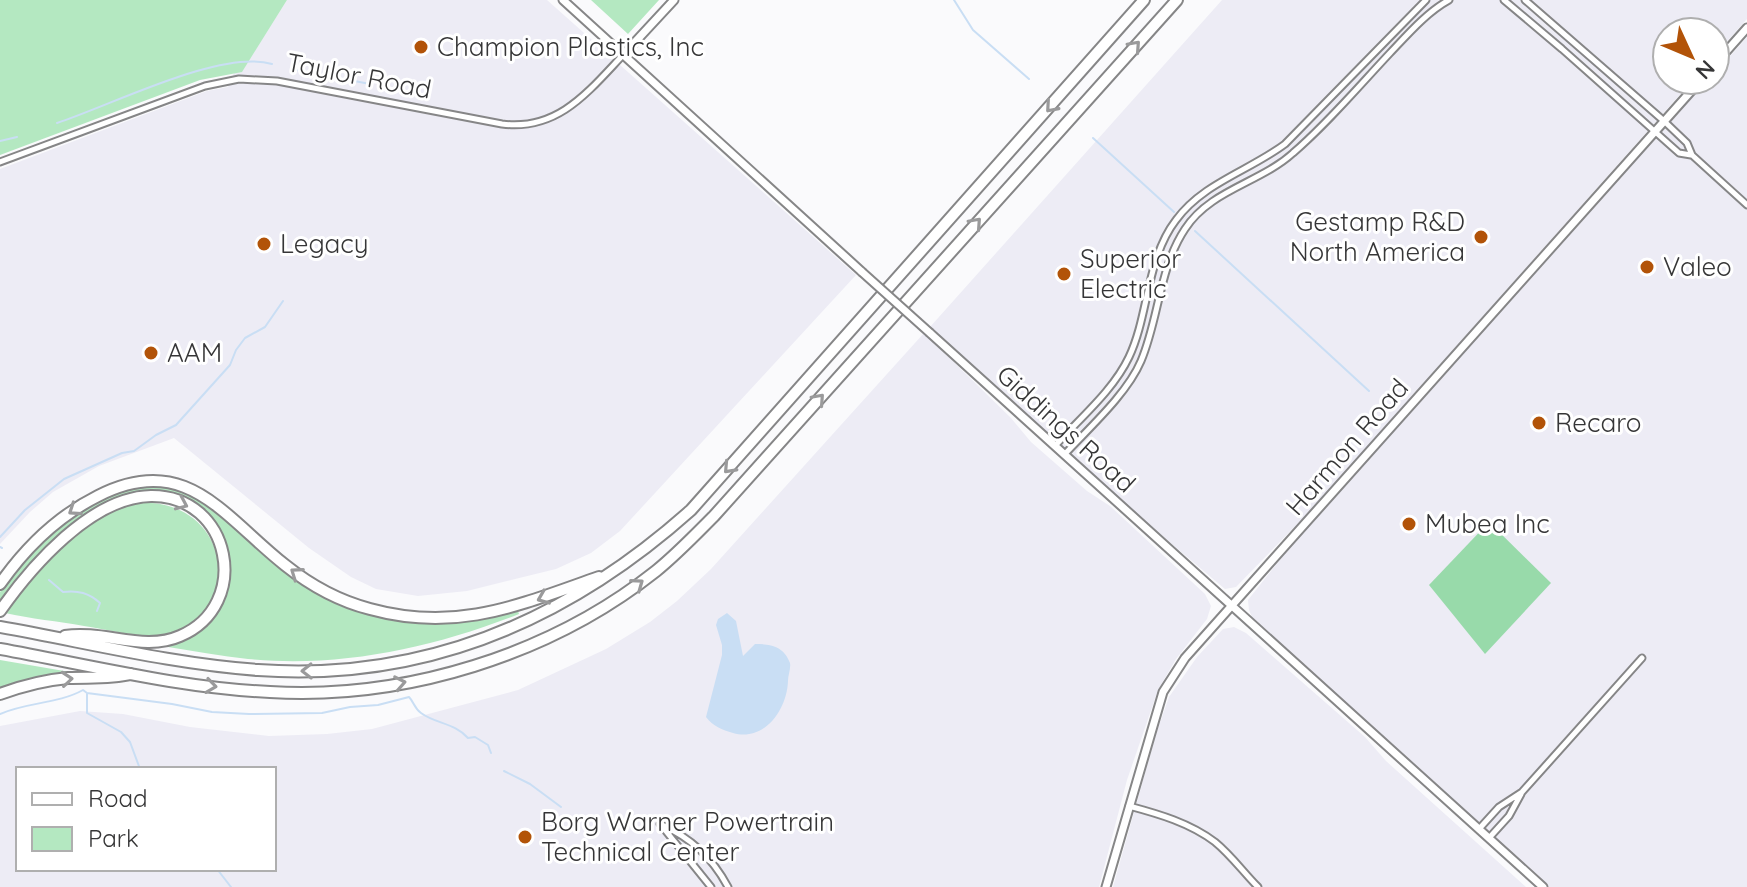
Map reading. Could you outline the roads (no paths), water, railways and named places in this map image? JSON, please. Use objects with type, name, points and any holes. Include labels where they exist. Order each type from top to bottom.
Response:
[{"type":"highway","points":[[0,627],[237,668],[306,671],[375,666],[434,654],[507,631],[554,609],[641,554],[691,510],[1144,0]]},
{"type":"highway","points":[[0,649],[201,685],[270,693],[363,689],[440,675],[477,664],[590,616],[657,570],[714,516],[1177,0]]},
{"type":"highway","points":[[0,584],[33,544],[79,507],[126,484],[156,480],[175,482],[202,495],[285,566],[311,583],[354,604],[398,616],[442,619],[486,615],[616,571]]},
{"type":"highway","points":[[3,607],[40,559],[61,540],[121,503],[149,496],[172,499],[194,509],[208,521],[223,553],[224,582],[217,601],[199,625],[175,638],[157,642],[86,633],[58,638]]},
{"type":"highway","points":[[0,694],[40,682],[69,678],[112,679],[134,673]]},
{"type":"street","name":"Giddings Road","points":[[563,0],[1543,887]]},
{"type":"street","name":"Taylor Road","points":[[0,162],[197,88],[239,79],[282,81],[502,124],[536,123],[560,115],[577,103],[674,0]]},
{"type":"street","points":[[1055,446],[1114,380],[1129,357],[1160,248],[1175,220],[1195,198],[1263,160],[1285,144],[1426,0]]},
{"type":"street","points":[[1064,455],[1124,388],[1141,362],[1172,253],[1186,227],[1222,194],[1269,171],[1293,153],[1400,43],[1438,6],[1449,0]]},
{"type":"street","points":[[1504,0],[1679,153],[1692,155]]},
{"type":"street","points":[[1525,0],[1664,121],[1687,143],[1692,155],[1747,205]]},
{"type":"street","points":[[1731,46],[1747,28]]},
{"type":"street","name":"Harmon Road","points":[[1106,887],[1163,692],[1185,658],[1687,96]]},
{"type":"street","points":[[1489,838],[1509,816],[1522,792],[1642,658]]},
{"type":"street","points":[[1479,829],[1499,807],[1522,792]]},
{"type":"street","points":[[1129,806],[1198,831],[1217,844],[1258,887]]},
{"type":"street","points":[[711,887],[660,824],[686,836],[728,887]]},
{"type":"water","points":[[727,613],[736,621],[743,656],[755,644],[766,645],[780,650],[790,663],[787,692],[779,712],[755,733],[729,732],[706,717],[722,655],[716,625],[718,619]]},
{"type":"waterway","points":[[954,0],[973,30],[1029,79]]},
{"type":"waterway","points":[[57,123],[165,82],[224,64],[272,64]]},
{"type":"waterway","points":[[292,69],[370,84]]},
{"type":"waterway","points":[[0,141],[17,137]]},
{"type":"waterway","points":[[1093,138],[1174,212]]},
{"type":"waterway","points":[[1195,231],[1369,391]]},
{"type":"waterway","points":[[0,537],[25,510],[64,479],[122,453],[134,451],[176,425],[230,365],[245,338],[265,327],[283,301]]},
{"type":"waterway","points":[[49,580],[63,592],[78,592],[92,597],[100,603],[97,611]]},
{"type":"waterway","points":[[0,714],[83,690],[212,712],[249,714],[322,713],[409,697],[421,713],[457,729],[468,738],[475,737],[488,745],[491,753]]},
{"type":"waterway","points":[[87,694],[87,713],[121,732],[130,742],[139,767]]},
{"type":"waterway","points":[[504,771],[530,784],[561,807]]},
{"type":"waterway","points":[[219,871],[231,887]]},
{"type":"place","name":"Champion Plastics, Inc","points":[[421,47]]},
{"type":"place","name":"Gestamp R&D North America","points":[[1481,237]]},
{"type":"place","name":"Legacy","points":[[264,244]]},
{"type":"place","name":"Valeo","points":[[1647,267]]},
{"type":"place","name":"Superior Electric","points":[[1064,274]]},
{"type":"place","name":"AAM","points":[[151,353]]},
{"type":"place","name":"Recaro","points":[[1539,423]]},
{"type":"place","name":"Mubea Inc","points":[[1409,524]]},
{"type":"place","name":"Borg Warner Powertrain Technical Center","points":[[525,837]]}]
